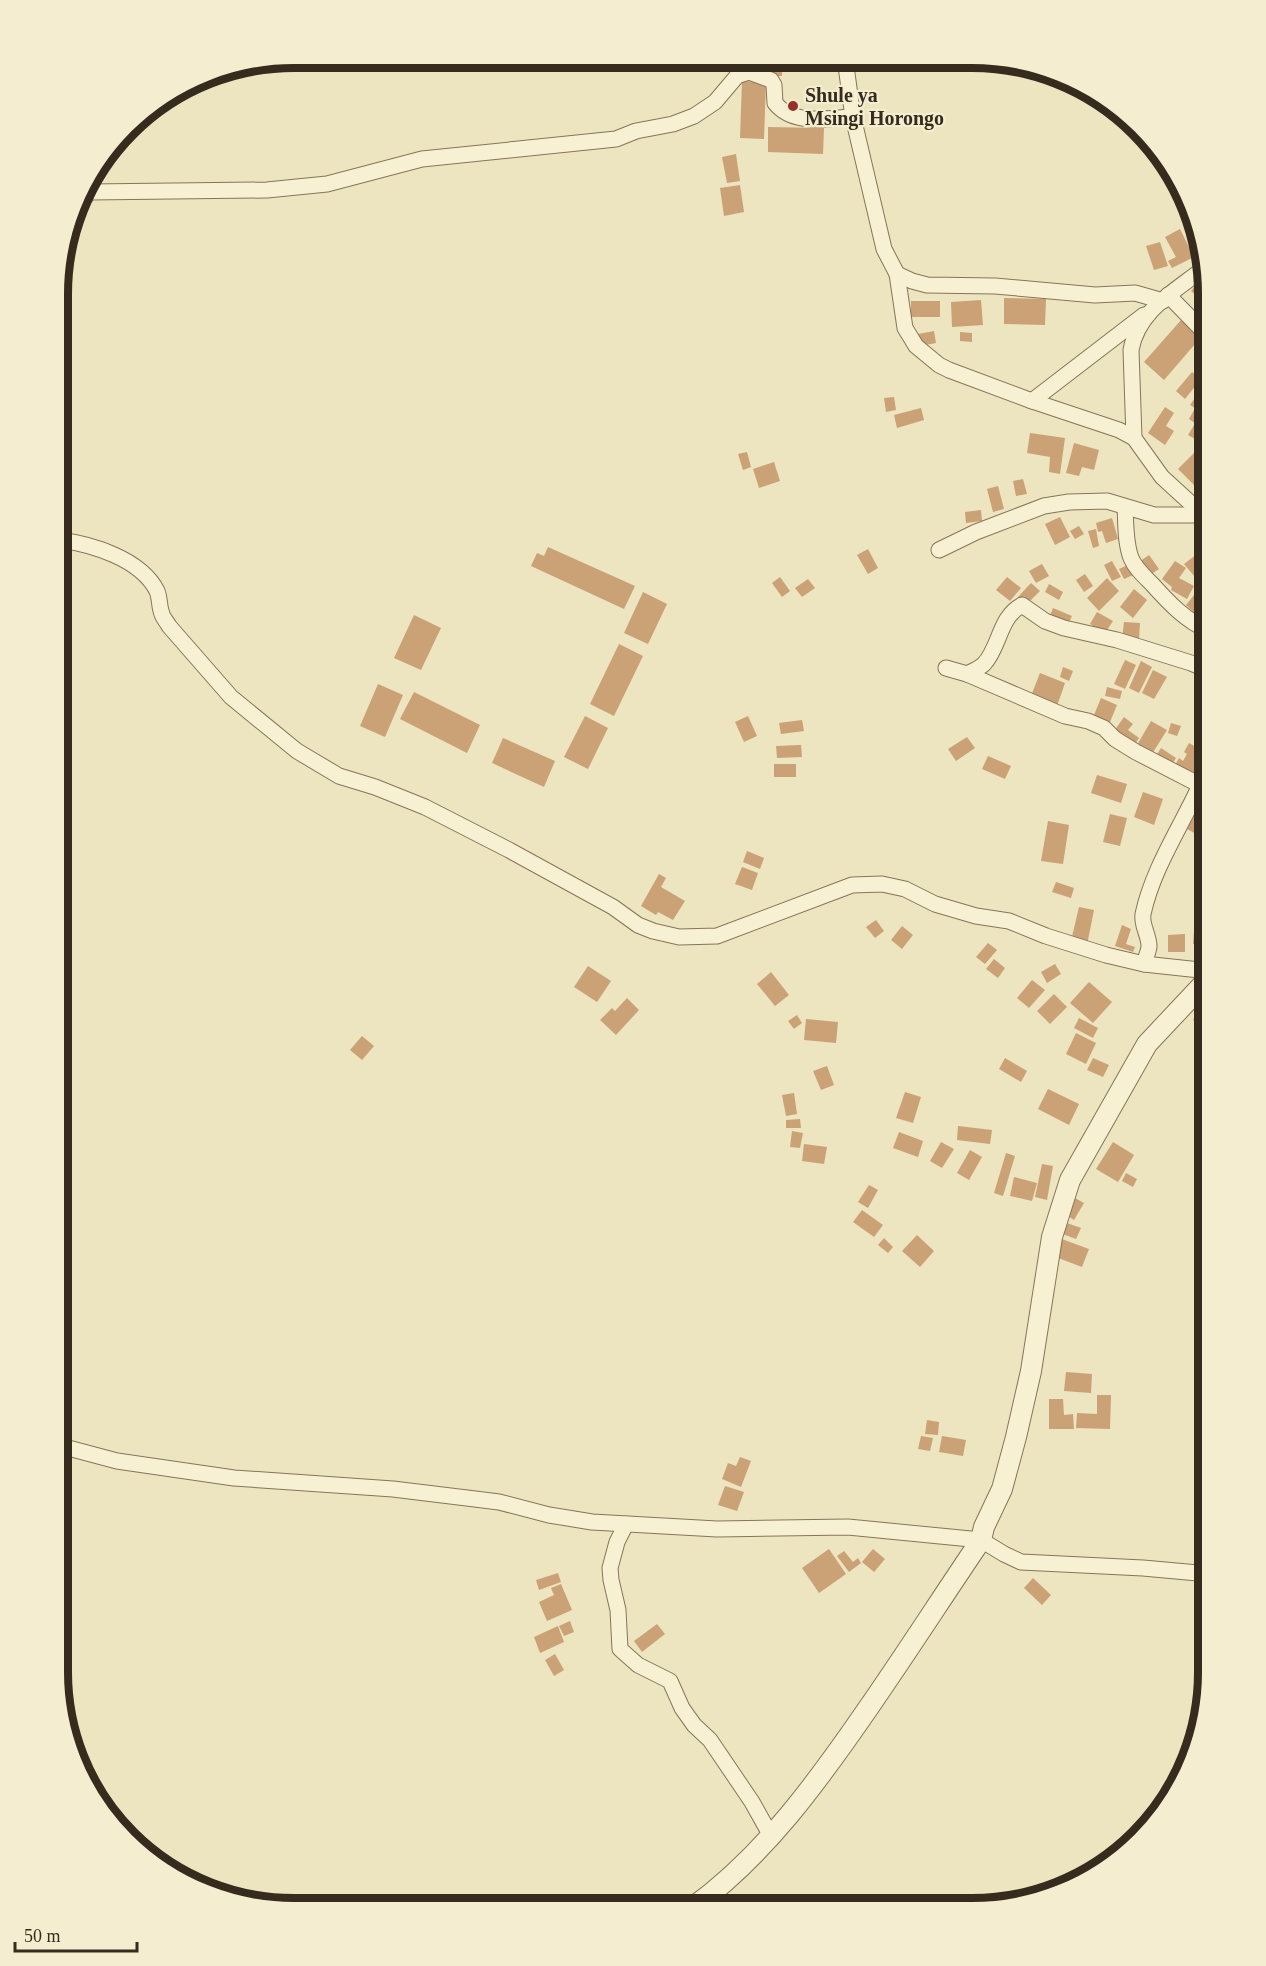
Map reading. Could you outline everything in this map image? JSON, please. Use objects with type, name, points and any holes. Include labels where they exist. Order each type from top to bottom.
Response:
[{"type":"street","points":[[846,68],[853,117],[884,249],[897,274],[905,328],[916,346],[949,370],[1119,430],[1134,438],[1162,477],[1198,510]]},
{"type":"street","points":[[92,192],[267,190],[327,184],[422,159],[616,139],[636,131],[674,124],[694,116],[715,102],[737,76],[749,72],[771,80],[774,85],[775,104],[787,115],[799,118],[853,117]]},
{"type":"street","points":[[1032,401],[1198,273]]},
{"type":"street","points":[[897,274],[927,285],[995,286],[1095,295],[1135,293],[1160,302],[1198,329]]},
{"type":"street","points":[[1134,438],[1131,350],[1135,336],[1160,302]]},
{"type":"street","points":[[939,550],[976,532],[1044,506],[1069,502],[1100,501],[1154,515],[1198,517]]},
{"type":"street","points":[[1125,507],[1126,534],[1131,557],[1137,567],[1177,611],[1198,626]]},
{"type":"street","points":[[68,541],[107,552],[141,571],[158,593],[162,615],[169,626],[231,697],[297,751],[339,776],[375,787],[425,807],[499,844],[613,907],[638,925],[679,937],[717,936],[852,885],[882,884],[905,889],[935,904],[976,916],[1009,921],[1086,949],[1143,964],[1198,970]]},
{"type":"street","points":[[968,674],[985,663],[1005,621],[1015,609],[1022,605],[1045,621],[1064,628],[1117,640],[1198,666]]},
{"type":"street","points":[[946,668],[968,674],[1065,716],[1088,721],[1104,728],[1115,739],[1136,752],[1198,778]]},
{"type":"street","points":[[1143,964],[1149,946],[1144,932],[1143,916],[1160,866],[1198,793]]},
{"type":"street","points":[[706,1898],[719,1888],[782,1824],[832,1760],[981,1540],[984,1527],[1002,1489],[1016,1437],[1031,1371],[1052,1237],[1070,1180],[1147,1044],[1198,990]]},
{"type":"street","points":[[68,1448],[117,1461],[234,1478],[393,1489],[499,1502],[549,1515],[592,1522],[717,1529],[848,1527],[981,1540],[1021,1562],[1198,1573]]},
{"type":"street","points":[[626,1524],[617,1542],[610,1568],[618,1610],[620,1649],[638,1665],[670,1681],[682,1708],[694,1725],[710,1740],[752,1802],[771,1836]]},
{"type":"building","points":[[764,68],[782,68],[782,76],[764,76]]},
{"type":"building","points":[[742,81],[766,82],[764,139],[740,138]]},
{"type":"building","points":[[768,127],[824,128],[823,154],[768,152]]},
{"type":"building","points":[[736,154],[740,181],[727,183],[722,157]]},
{"type":"building","points":[[740,185],[744,212],[724,216],[720,188]]},
{"type":"building","points":[[1180,229],[1194,257],[1172,268],[1168,261],[1176,257],[1165,237]]},
{"type":"building","points":[[1160,242],[1168,266],[1154,270],[1146,246]]},
{"type":"building","points":[[1198,283],[1198,297],[1191,291]]},
{"type":"building","points":[[1004,298],[1046,299],[1045,325],[1004,324]]},
{"type":"building","points":[[981,300],[983,325],[952,327],[951,302]]},
{"type":"building","points":[[911,301],[940,301],[940,317],[911,317]]},
{"type":"building","points":[[1182,319],[1198,333],[1198,341],[1164,380],[1144,362]]},
{"type":"building","points":[[934,331],[936,343],[920,346],[918,334]]},
{"type":"building","points":[[960,332],[972,333],[972,342],[960,341]]},
{"type":"building","points":[[1192,372],[1198,377],[1198,383],[1185,399],[1176,391]]},
{"type":"building","points":[[1197,395],[1198,396],[1198,410],[1190,405]]},
{"type":"building","points":[[894,397],[896,410],[886,412],[884,398]]},
{"type":"building","points":[[1165,407],[1174,413],[1166,426],[1174,431],[1165,445],[1148,433]]},
{"type":"building","points":[[921,408],[924,420],[897,428],[894,415]]},
{"type":"building","points":[[1194,410],[1198,413],[1198,425],[1189,419]]},
{"type":"building","points":[[1194,425],[1198,428],[1198,441],[1188,435]]},
{"type":"building","points":[[1030,433],[1065,438],[1060,474],[1049,472],[1050,457],[1027,453]]},
{"type":"building","points":[[1074,443],[1099,450],[1094,470],[1082,467],[1079,476],[1066,473]]},
{"type":"building","points":[[747,452],[751,467],[743,470],[738,454]]},
{"type":"building","points":[[1195,452],[1198,455],[1198,489],[1178,469]]},
{"type":"building","points":[[774,462],[780,481],[759,488],[753,469]]},
{"type":"building","points":[[1023,479],[1027,494],[1016,496],[1013,481]]},
{"type":"building","points":[[998,486],[1004,509],[993,512],[987,489]]},
{"type":"building","points":[[981,510],[982,521],[966,523],[965,512]]},
{"type":"building","points":[[1060,517],[1070,537],[1055,545],[1045,524]]},
{"type":"building","points":[[1112,518],[1118,539],[1106,543],[1102,531],[1098,532],[1096,523]]},
{"type":"building","points":[[1079,526],[1084,534],[1075,539],[1070,531]]},
{"type":"building","points":[[1096,529],[1099,546],[1093,548],[1088,531]]},
{"type":"building","points":[[548,547],[635,586],[624,609],[531,566],[537,553],[544,556]]},
{"type":"building","points":[[868,549],[878,568],[868,574],[857,555]]},
{"type":"building","points":[[1198,553],[1198,575],[1195,577],[1184,564]]},
{"type":"building","points":[[1149,555],[1159,569],[1148,576],[1139,562]]},
{"type":"building","points":[[1112,561],[1121,577],[1112,581],[1104,565]]},
{"type":"building","points":[[1175,561],[1186,568],[1179,578],[1194,586],[1187,599],[1171,590],[1172,587],[1162,579]]},
{"type":"building","points":[[1042,564],[1049,576],[1036,583],[1029,571]]},
{"type":"building","points":[[1128,565],[1133,575],[1124,579],[1119,569]]},
{"type":"building","points":[[1085,574],[1093,586],[1084,592],[1076,580]]},
{"type":"building","points":[[780,577],[790,591],[782,597],[772,583]]},
{"type":"building","points":[[1007,577],[1021,588],[1010,601],[996,590]]},
{"type":"building","points":[[1107,578],[1119,591],[1099,611],[1087,598]]},
{"type":"building","points":[[808,579],[815,588],[802,597],[795,588]]},
{"type":"building","points":[[1031,583],[1040,591],[1025,606],[1017,598]]},
{"type":"building","points":[[1049,584],[1063,592],[1059,600],[1045,592]]},
{"type":"building","points":[[1134,589],[1147,600],[1133,618],[1120,607]]},
{"type":"building","points":[[1198,590],[1198,616],[1186,605]]},
{"type":"building","points":[[643,592],[667,604],[648,644],[624,633]]},
{"type":"building","points":[[1053,608],[1072,616],[1066,628],[1048,621]]},
{"type":"building","points":[[1097,612],[1113,621],[1105,633],[1090,624]]},
{"type":"building","points":[[414,615],[441,628],[421,670],[394,658]]},
{"type":"building","points":[[1124,622],[1140,623],[1139,640],[1122,639]]},
{"type":"building","points":[[619,644],[643,656],[614,716],[590,704]]},
{"type":"building","points":[[1125,660],[1136,665],[1125,689],[1114,684]]},
{"type":"building","points":[[1141,661],[1152,667],[1139,693],[1129,688]]},
{"type":"building","points":[[1063,667],[1073,671],[1069,681],[1060,677]]},
{"type":"building","points":[[1153,670],[1167,677],[1154,699],[1142,693]]},
{"type":"building","points":[[1040,673],[1065,683],[1057,706],[1031,696]]},
{"type":"building","points":[[378,684],[403,695],[385,737],[360,726]]},
{"type":"building","points":[[1107,687],[1122,691],[1120,699],[1105,696]]},
{"type":"building","points":[[414,692],[480,725],[467,753],[400,719]]},
{"type":"building","points":[[1101,698],[1117,705],[1110,722],[1094,715]]},
{"type":"building","points":[[585,716],[608,728],[588,769],[564,757]]},
{"type":"building","points":[[748,716],[757,736],[744,742],[735,722]]},
{"type":"building","points":[[1124,717],[1133,724],[1128,730],[1139,738],[1132,749],[1112,734]]},
{"type":"building","points":[[802,720],[804,731],[781,734],[779,723]]},
{"type":"building","points":[[1151,721],[1167,730],[1152,754],[1137,745]]},
{"type":"building","points":[[1171,723],[1181,726],[1177,736],[1168,733]]},
{"type":"building","points":[[967,737],[975,748],[956,761],[948,749]]},
{"type":"building","points":[[503,738],[555,761],[544,787],[492,763]]},
{"type":"building","points":[[1189,743],[1198,748],[1198,775],[1192,772],[1189,778],[1173,769],[1179,758],[1183,761],[1187,754],[1184,752]]},
{"type":"building","points":[[801,745],[802,757],[777,758],[776,746]]},
{"type":"building","points":[[1161,748],[1176,758],[1169,769],[1154,759]]},
{"type":"building","points":[[988,756],[1011,766],[1005,779],[982,769]]},
{"type":"building","points":[[774,764],[796,764],[796,777],[774,777]]},
{"type":"building","points":[[1097,775],[1127,784],[1121,803],[1091,793]]},
{"type":"building","points":[[1143,792],[1163,799],[1154,825],[1134,817]]},
{"type":"building","points":[[1198,809],[1198,835],[1187,829]]},
{"type":"building","points":[[1110,814],[1127,818],[1120,846],[1103,842]]},
{"type":"building","points":[[1048,821],[1069,825],[1063,864],[1041,861]]},
{"type":"building","points":[[747,851],[764,858],[760,869],[743,862]]},
{"type":"building","points":[[742,867],[758,873],[752,890],[735,884]]},
{"type":"building","points":[[659,874],[666,878],[661,887],[685,901],[673,920],[658,912],[656,915],[641,906]]},
{"type":"building","points":[[1056,882],[1074,888],[1071,898],[1052,892]]},
{"type":"building","points":[[1079,907],[1094,910],[1087,945],[1071,941]]},
{"type":"building","points":[[876,920],[884,931],[875,938],[866,927]]},
{"type":"building","points":[[1122,925],[1131,929],[1126,944],[1135,947],[1133,952],[1115,946]]},
{"type":"building","points":[[902,926],[913,935],[902,949],[891,940]]},
{"type":"building","points":[[1194,932],[1198,932],[1198,944],[1193,944]]},
{"type":"building","points":[[1185,934],[1185,952],[1168,952],[1168,935]]},
{"type":"building","points":[[988,943],[997,950],[985,964],[976,957]]},
{"type":"building","points":[[994,959],[1005,968],[998,978],[986,969]]},
{"type":"building","points":[[1055,964],[1061,974],[1047,983],[1041,972]]},
{"type":"building","points":[[588,966],[611,981],[597,1002],[574,987]]},
{"type":"building","points":[[771,972],[789,995],[775,1006],[757,984]]},
{"type":"building","points":[[1032,980],[1045,990],[1029,1008],[1017,998]]},
{"type":"building","points":[[1089,982],[1112,1002],[1093,1023],[1070,1003]]},
{"type":"building","points":[[1054,994],[1067,1007],[1050,1024],[1037,1011]]},
{"type":"building","points":[[627,998],[639,1010],[616,1035],[600,1020],[612,1008],[615,1011]]},
{"type":"building","points":[[1198,1012],[1198,1024],[1193,1020]]},
{"type":"building","points":[[797,1015],[802,1023],[794,1029],[788,1021]]},
{"type":"building","points":[[1079,1018],[1098,1028],[1093,1038],[1074,1028]]},
{"type":"building","points":[[806,1019],[838,1022],[836,1043],[804,1040]]},
{"type":"building","points":[[1076,1033],[1096,1043],[1086,1064],[1066,1054]]},
{"type":"building","points":[[362,1036],[374,1046],[362,1060],[350,1050]]},
{"type":"building","points":[[1005,1058],[1027,1071],[1021,1082],[999,1069]]},
{"type":"building","points":[[1093,1058],[1109,1065],[1103,1077],[1087,1070]]},
{"type":"building","points":[[827,1066],[834,1085],[821,1090],[813,1071]]},
{"type":"building","points":[[1048,1089],[1079,1104],[1069,1125],[1038,1109]]},
{"type":"building","points":[[905,1092],[921,1097],[913,1123],[896,1118]]},
{"type":"building","points":[[794,1093],[797,1114],[786,1116],[782,1095]]},
{"type":"building","points":[[800,1119],[801,1128],[786,1128],[786,1120]]},
{"type":"building","points":[[958,1126],[992,1130],[990,1144],[957,1140]]},
{"type":"building","points":[[792,1131],[803,1133],[800,1148],[790,1147]]},
{"type":"building","points":[[899,1132],[923,1141],[918,1157],[893,1148]]},
{"type":"building","points":[[941,1142],[954,1149],[942,1168],[930,1161]]},
{"type":"building","points":[[1113,1142],[1134,1155],[1118,1182],[1096,1169]]},
{"type":"building","points":[[804,1144],[827,1147],[824,1164],[802,1161]]},
{"type":"building","points":[[970,1150],[982,1157],[969,1180],[957,1173]]},
{"type":"building","points":[[1006,1153],[1015,1156],[1003,1196],[994,1193]]},
{"type":"building","points":[[1042,1164],[1053,1166],[1047,1200],[1035,1197]]},
{"type":"building","points":[[1126,1173],[1137,1179],[1133,1187],[1122,1181]]},
{"type":"building","points":[[1014,1177],[1037,1183],[1032,1201],[1010,1196]]},
{"type":"building","points":[[869,1185],[878,1190],[868,1208],[858,1202]]},
{"type":"building","points":[[1075,1198],[1084,1203],[1074,1220],[1065,1214]]},
{"type":"building","points":[[862,1210],[883,1225],[874,1237],[853,1222]]},
{"type":"building","points":[[1064,1222],[1081,1228],[1076,1239],[1060,1233]]},
{"type":"building","points":[[917,1235],[934,1251],[920,1267],[902,1251]]},
{"type":"building","points":[[884,1238],[893,1247],[888,1253],[878,1245]]},
{"type":"building","points":[[1059,1238],[1089,1249],[1082,1267],[1053,1256]]},
{"type":"building","points":[[1066,1372],[1092,1374],[1091,1393],[1064,1391]]},
{"type":"building","points":[[1097,1395],[1111,1395],[1110,1429],[1076,1428],[1077,1413],[1097,1414]]},
{"type":"building","points":[[1049,1399],[1063,1399],[1064,1415],[1073,1414],[1074,1429],[1049,1429]]},
{"type":"building","points":[[927,1420],[939,1422],[938,1435],[925,1434]]},
{"type":"building","points":[[921,1436],[933,1438],[930,1451],[918,1449]]},
{"type":"building","points":[[942,1436],[966,1440],[963,1456],[939,1452]]},
{"type":"building","points":[[740,1457],[751,1461],[741,1487],[722,1479],[728,1463],[736,1466]]},
{"type":"building","points":[[725,1486],[744,1492],[737,1511],[718,1505]]},
{"type":"building","points":[[829,1549],[846,1574],[819,1593],[802,1568]]},
{"type":"building","points":[[873,1549],[885,1559],[874,1572],[862,1562]]},
{"type":"building","points":[[844,1551],[853,1562],[858,1558],[861,1563],[849,1572],[837,1556]]},
{"type":"building","points":[[558,1573],[561,1582],[539,1590],[536,1580]]},
{"type":"building","points":[[1033,1578],[1051,1595],[1042,1605],[1024,1588]]},
{"type":"building","points":[[561,1584],[572,1610],[547,1621],[539,1602],[554,1595],[551,1588]]},
{"type":"building","points":[[570,1621],[574,1632],[564,1636],[559,1626]]},
{"type":"building","points":[[657,1624],[665,1634],[642,1652],[634,1641]]},
{"type":"building","points":[[558,1626],[564,1642],[540,1653],[534,1637]]},
{"type":"building","points":[[555,1654],[564,1670],[554,1676],[545,1660]]},
{"type":"place","name":"Shule ya Msingi Horongo","points":[[793,106]]}]
